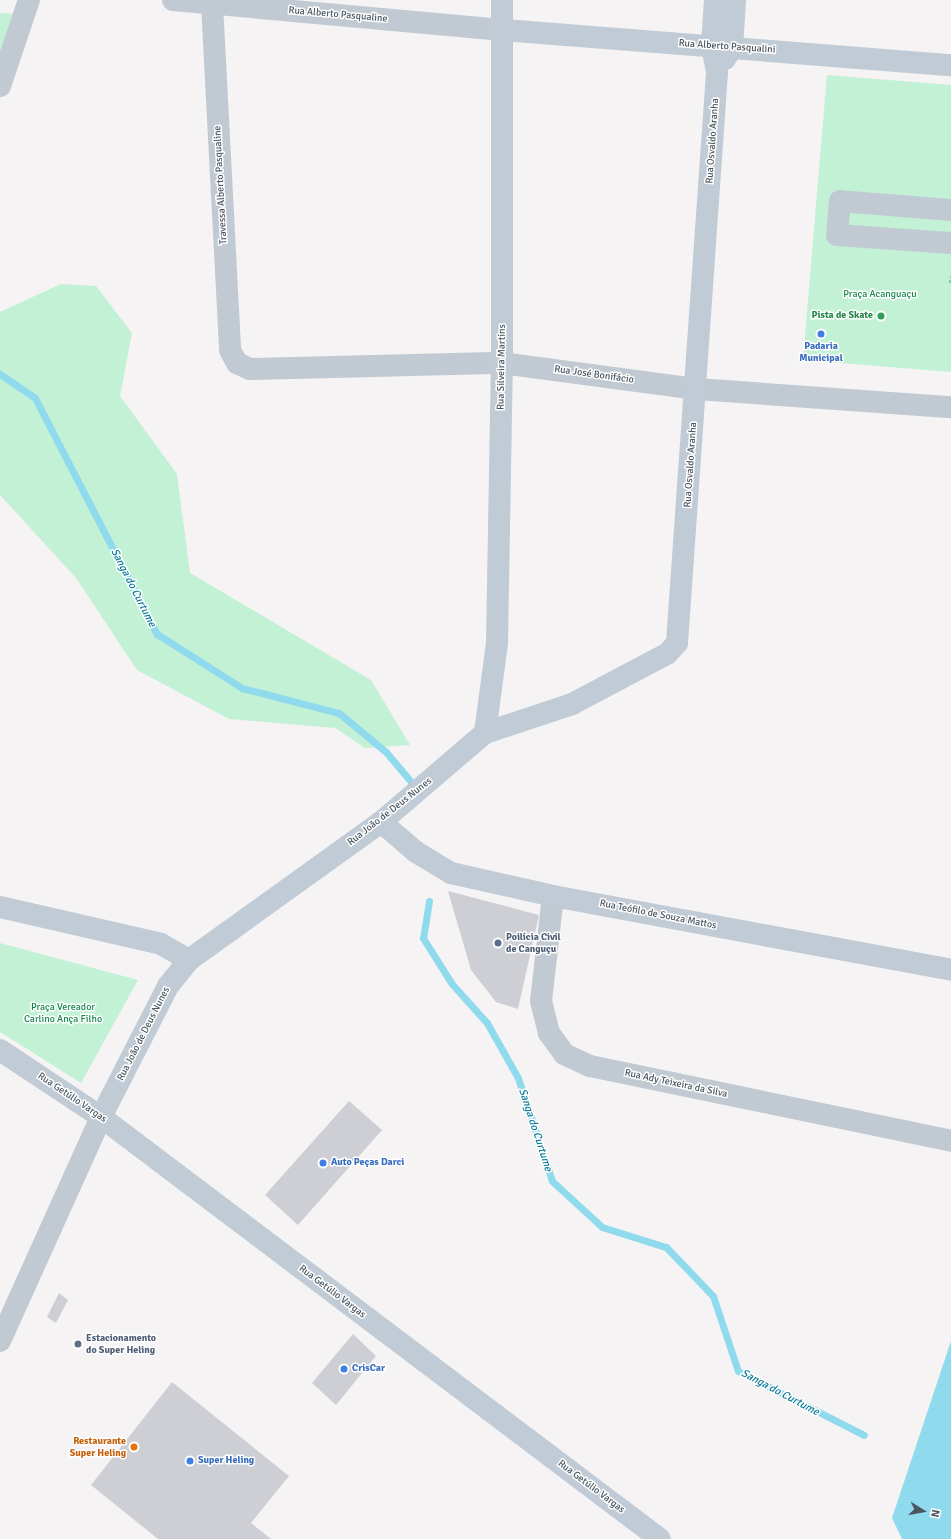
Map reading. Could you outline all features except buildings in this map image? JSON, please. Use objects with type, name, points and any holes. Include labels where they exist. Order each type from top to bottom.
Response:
[{"type":"street","points":[[0,86],[29,0]]},
{"type":"street","name":"Rua Alberto Pasqualine","points":[[173,0],[503,30]]},
{"type":"street","name":"Rua Silveira Martins","points":[[485,734],[497,643],[502,363],[502,0]]},
{"type":"street","name":"Rua Osvaldo Aranha","points":[[715,0],[722,47]]},
{"type":"street","name":"Rua Osvaldo Aranha","points":[[485,734],[572,704],[667,654],[677,643],[697,389],[717,72],[722,47],[735,0]]},
{"type":"street","name":"Travessa Alberto Pasqualine","points":[[212,4],[230,350],[237,363]]},
{"type":"street","name":"Rua Alberto Pasqualini","points":[[503,30],[951,65]]},
{"type":"street","points":[[840,202],[943,209],[942,242],[837,235],[840,202]]},
{"type":"street","name":"Rua José Bonifácio","points":[[237,363],[250,369],[502,363],[697,389],[951,407]]},
{"type":"street","name":"Rua João de Deus Nunes","points":[[0,1341],[101,1117],[168,986],[189,960],[381,822],[485,734]]},
{"type":"street","name":"Rua Teófilo de Souza Mattos","points":[[381,822],[416,852],[451,873],[553,896],[951,970]]},
{"type":"street","name":"Rua Ady Teixeira da Silva","points":[[553,896],[541,1001],[549,1033],[564,1054],[590,1066],[951,1141]]},
{"type":"street","points":[[0,908],[161,944],[189,960]]},
{"type":"street","name":"Rua Getúlio Vargas","points":[[0,1050],[101,1117],[657,1538]]},
{"type":"path","points":[[950,283],[951,276]]},
{"type":"green space","points":[[0,13],[18,14],[0,59]]},
{"type":"green space","name":"Praça Acanguaçu","points":[[827,75],[951,85],[951,372],[803,360]]},
{"type":"green space","points":[[61,284],[96,286],[132,333],[120,396],[177,474],[190,573],[371,680],[410,745],[365,748],[335,728],[229,719],[137,670],[76,578],[0,495],[0,312]]},
{"type":"green space","name":"Praça Vereador Carlino Ança Filho","points":[[0,943],[138,980],[81,1083],[0,1032]]},
{"type":"water","points":[[951,1341],[951,1539],[902,1539],[892,1518]]},
{"type":"waterway","name":"Sanga do Curtume","points":[[0,374],[35,398],[157,634],[242,688],[339,713],[386,752],[410,781]]},
{"type":"waterway","name":"Sanga do Curtume","points":[[429,901],[423,938],[452,984],[487,1023],[518,1078],[552,1181],[602,1227],[666,1247],[713,1296],[738,1371],[864,1435]]},
{"type":"place","name":"Pista de Skate","points":[[881,316]]},
{"type":"place","name":"Padaria Municipal","points":[[821,334]]},
{"type":"place","name":"Poilícia Civil de Canguçu","points":[[498,943]]},
{"type":"place","name":"Auto Peças Darci","points":[[323,1163]]},
{"type":"place","name":"Estacionamento do Super Heling","points":[[78,1344]]},
{"type":"place","name":"CrisCar","points":[[344,1369]]},
{"type":"place","name":"Restaurante Super Heling","points":[[134,1447]]},
{"type":"place","name":"Super Heling","points":[[190,1461]]}]
